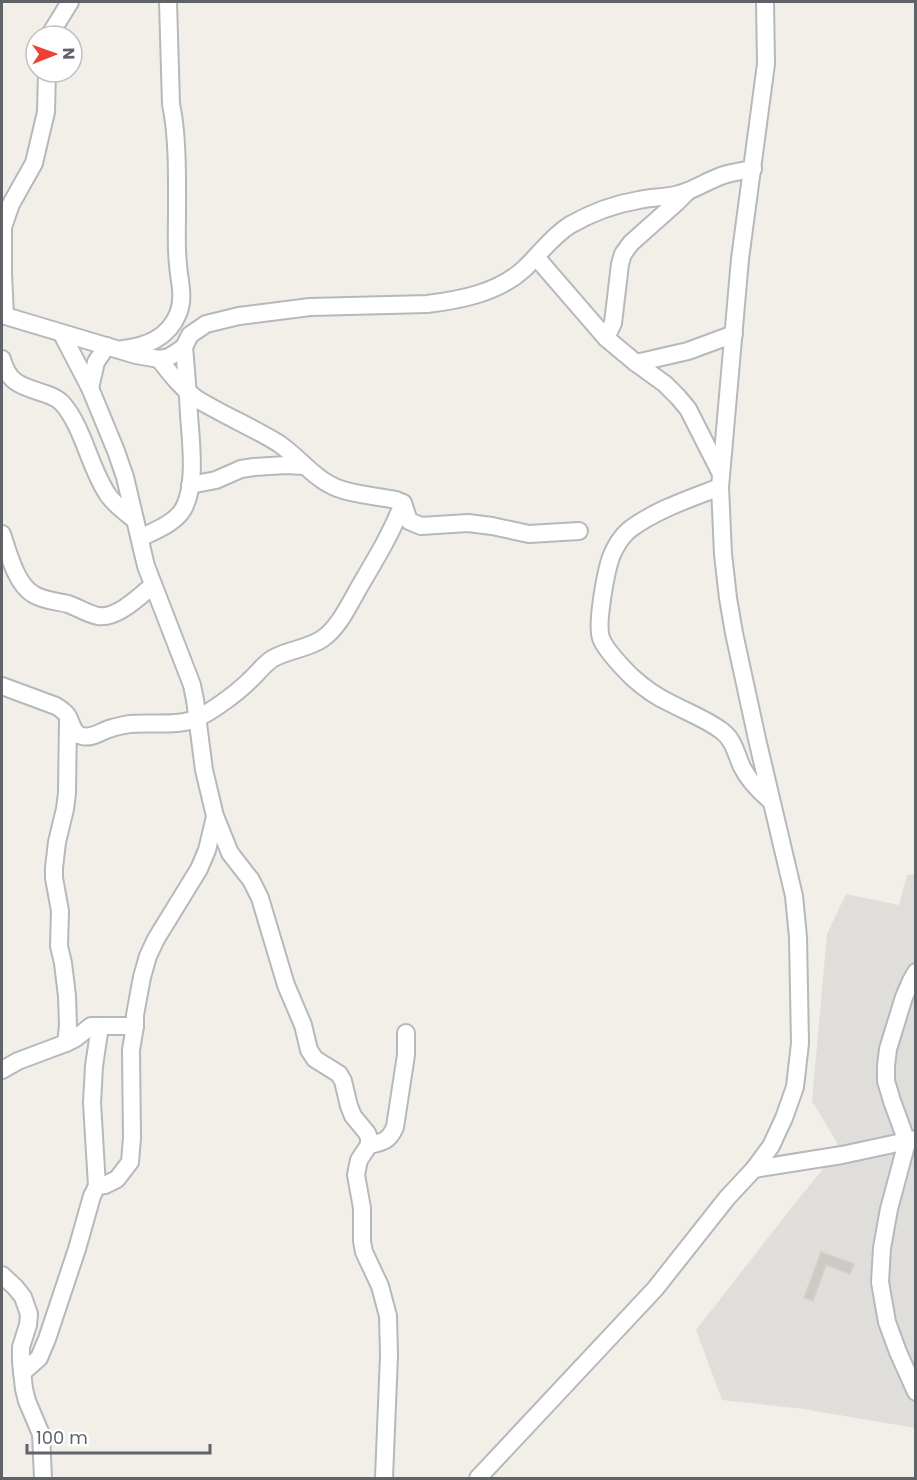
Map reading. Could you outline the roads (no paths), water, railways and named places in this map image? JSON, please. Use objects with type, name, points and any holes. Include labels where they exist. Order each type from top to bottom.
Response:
[{"type":"street","points":[[57,24],[70,2]]},
{"type":"street","points":[[90,388],[96,362],[113,348],[140,347],[153,342],[165,333],[179,313],[182,293],[178,265],[177,190],[174,117],[171,104],[168,2]]},
{"type":"street","points":[[478,1479],[655,1289],[727,1198],[754,1169],[771,1146],[795,1087],[800,1043],[798,937],[794,896],[741,666],[728,598],[723,554],[720,479],[740,259],[766,64],[765,2]]},
{"type":"street","points":[[47,84],[46,112],[34,163],[11,204],[2,228],[3,316],[136,355],[159,359],[173,355],[184,347],[190,335],[206,324],[239,316],[309,307],[427,304],[474,296],[512,279],[553,238],[576,222],[617,205],[676,195],[723,175],[753,169]]},
{"type":"street","points":[[606,338],[613,323],[623,254],[631,243],[687,191]]},
{"type":"street","points":[[536,257],[606,338],[665,384],[688,409],[720,479]]},
{"type":"street","points":[[62,334],[90,388],[125,477],[146,567],[192,685],[204,770],[215,816],[230,853],[251,880],[260,898],[286,985],[303,1025],[309,1050],[315,1059],[339,1074],[353,1116],[369,1138],[369,1145],[359,1160],[356,1174],[362,1208],[364,1252],[380,1286],[388,1316],[389,1355],[384,1479]]},
{"type":"street","points":[[636,363],[688,351],[734,334]]},
{"type":"street","points":[[140,538],[173,520],[187,500],[192,441],[184,347]]},
{"type":"street","points":[[2,359],[7,373],[14,382],[52,397],[63,404],[109,496],[119,508],[135,520]]},
{"type":"street","points":[[159,359],[188,393],[278,444],[334,487],[403,503],[409,521],[421,526],[468,523],[529,534],[579,531]]},
{"type":"street","points":[[190,485],[216,480],[254,466],[305,466]]},
{"type":"street","points":[[720,479],[648,518],[627,532],[618,543],[610,559],[599,628],[605,646],[633,678],[668,702],[712,725],[729,737],[752,783],[771,801]]},
{"type":"street","points":[[69,756],[87,737],[111,728],[129,724],[179,723],[197,719],[240,690],[273,659],[321,640],[331,632],[345,612],[394,527],[403,503]]},
{"type":"street","points":[[2,534],[19,578],[32,594],[72,605],[92,615],[109,616],[135,600],[153,585]]},
{"type":"street","points":[[2,686],[56,706],[68,716],[78,735],[87,737]]},
{"type":"street","points":[[66,1044],[68,1004],[59,946],[60,911],[54,868],[67,792],[68,716]]},
{"type":"street","points":[[97,1186],[117,1179],[130,1162],[131,1050],[142,977],[156,939],[199,869],[207,850],[215,816]]},
{"type":"street","points":[[915,972],[904,997],[888,1049],[886,1066],[886,1081],[891,1101],[911,1141],[889,1209],[882,1248],[880,1282],[887,1322],[915,1392]]},
{"type":"street","points":[[2,1071],[18,1061],[66,1044],[91,1026],[135,1026]]},
{"type":"street","points":[[22,1373],[39,1358],[47,1339],[97,1186],[92,1103],[94,1066],[100,1026]]},
{"type":"street","points":[[369,1145],[383,1142],[391,1136],[395,1127],[406,1055],[406,1033]]},
{"type":"street","points":[[754,1169],[911,1141]]},
{"type":"street","points":[[2,1275],[23,1297],[28,1314],[28,1325],[21,1347],[22,1373],[27,1401],[41,1434],[43,1479]]}]
